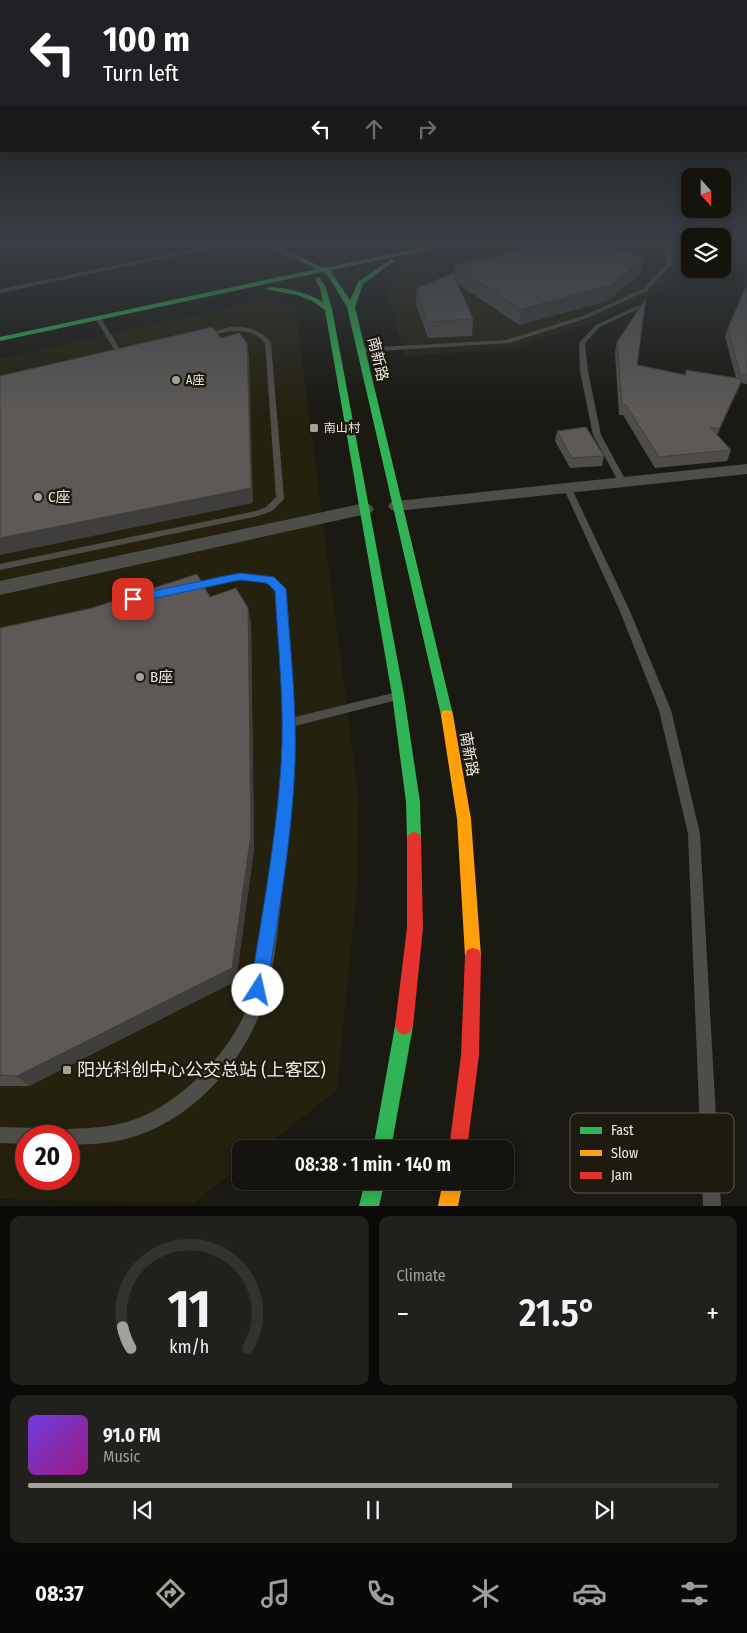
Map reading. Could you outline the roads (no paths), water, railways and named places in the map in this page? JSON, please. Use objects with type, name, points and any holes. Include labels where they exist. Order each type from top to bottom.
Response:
[{"type":"main road","points":[[0,339],[195,297]]},
{"type":"main road","points":[[312,297],[328,309]]},
{"type":"main road","points":[[325,297],[398,695],[413,802],[415,928],[408,1006],[384,1140]]},
{"type":"main road","name":"南新路","points":[[347,297],[351,306],[444,703],[458,771],[467,844],[472,910],[472,989],[466,1099],[459,1140]]},
{"type":"main road","points":[[351,306],[353,297]]},
{"type":"main road","points":[[369,1206],[373,1190]]},
{"type":"main road","points":[[448,1206],[451,1190]]},
{"type":"street","points":[[397,506],[747,469]]},
{"type":"street","points":[[0,588],[365,509]]},
{"type":"lane","points":[[360,350],[507,342],[585,317],[629,297]]},
{"type":"lane","points":[[622,482],[597,436],[584,371],[582,344],[598,326],[639,307]]},
{"type":"lane","points":[[98,318],[120,354]]},
{"type":"lane","points":[[0,567],[258,513],[276,503],[280,498],[268,343],[257,332],[244,329],[196,337]]},
{"type":"lane","points":[[111,356],[130,352]]},
{"type":"lane","points":[[567,487],[624,609],[665,710],[694,834],[708,1113]]},
{"type":"lane","points":[[80,1137],[103,1136],[142,1125],[185,1100],[212,1074],[237,1041],[256,1004],[274,899],[284,825],[289,723],[282,596],[276,584],[261,578],[240,576],[181,589]]},
{"type":"lane","points":[[289,723],[398,695]]},
{"type":"lane","points":[[0,1134],[15,1135]]},
{"type":"lane","points":[[711,1193],[712,1206]]},
{"type":"place","name":"A座","points":[[176,380]]},
{"type":"place","name":"南山村","points":[[314,428]]},
{"type":"place","name":"C座","points":[[38,497]]},
{"type":"place","name":"B座","points":[[140,677]]},
{"type":"place","name":"阳光科创中心公交总站 (上客区)","points":[[67,1070]]}]
